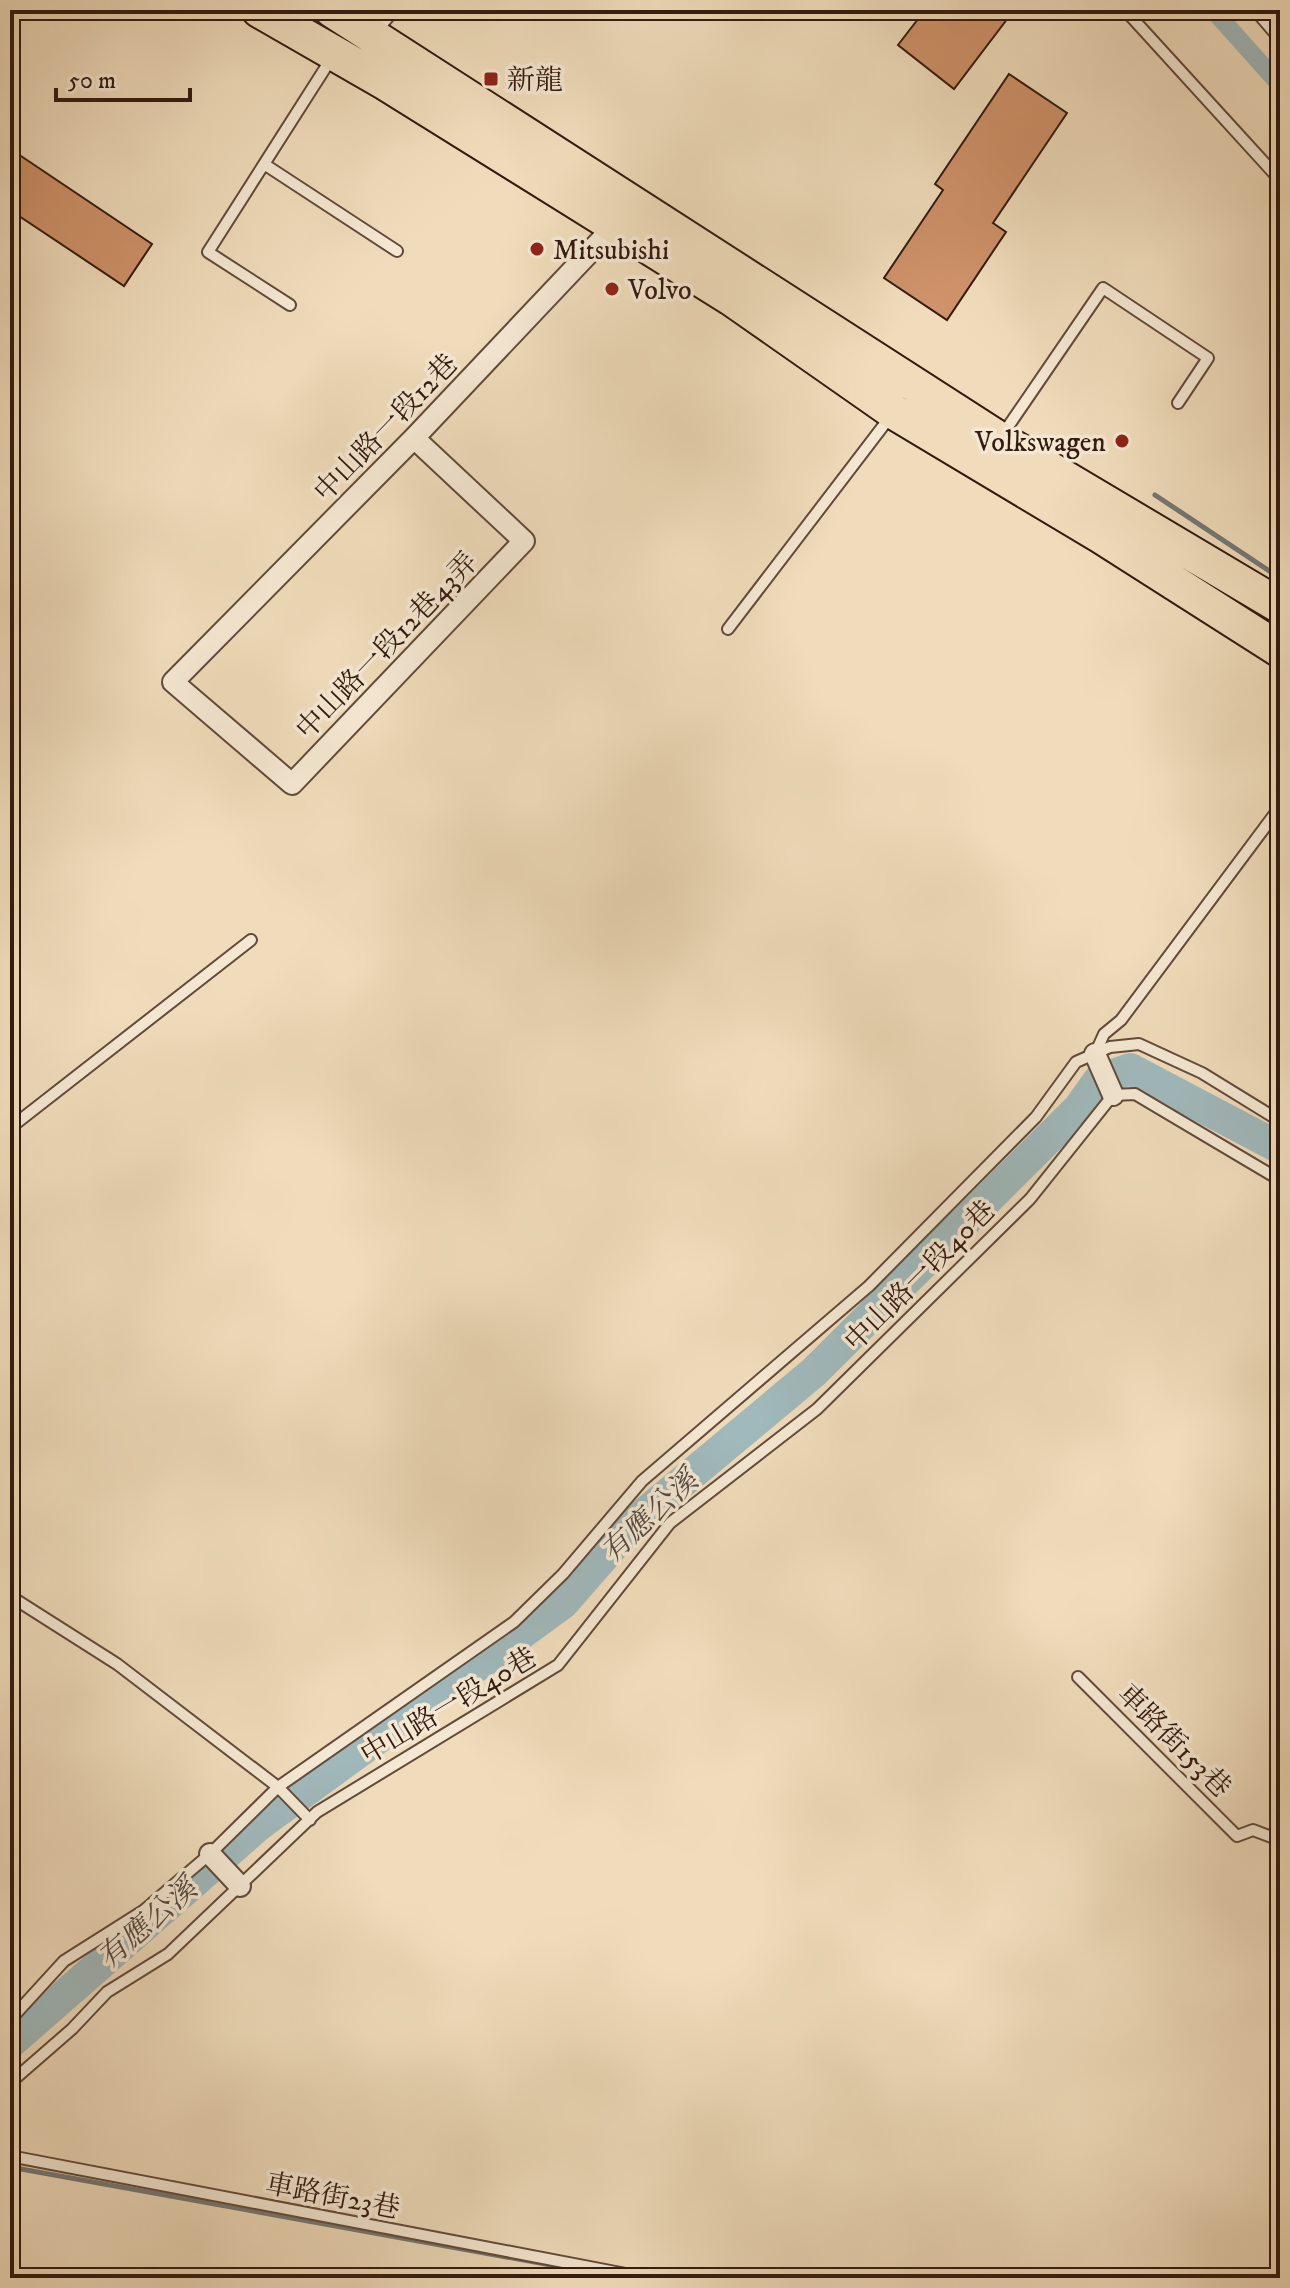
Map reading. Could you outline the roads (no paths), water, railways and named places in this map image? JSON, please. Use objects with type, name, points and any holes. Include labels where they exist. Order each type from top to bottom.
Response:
[{"type":"main road","points":[[259,10],[624,217],[999,439],[1280,650]]},
{"type":"main road","points":[[332,10],[894,412],[1280,606]]},
{"type":"street","name":"中山路一段12巷","points":[[173,682],[414,438],[624,217]]},
{"type":"street","name":"中山路一段12巷43弄","points":[[173,682],[292,784],[524,541],[414,438]]},
{"type":"street","points":[[1095,1054],[1113,1095]]},
{"type":"street","points":[[210,1854],[240,1886]]},
{"type":"lane","points":[[372,36],[394,10]]},
{"type":"lane","points":[[1125,10],[1280,180]]},
{"type":"lane","points":[[1255,10],[1280,39]]},
{"type":"lane","points":[[290,305],[208,252],[335,54]]},
{"type":"lane","points":[[264,164],[397,251]]},
{"type":"lane","points":[[999,439],[1103,288],[1208,358],[1178,403]]},
{"type":"lane","points":[[728,629],[894,412]]},
{"type":"lane","name":"中山路一段40巷","points":[[10,2020],[64,1961],[143,1911],[210,1854],[278,1787],[514,1622],[563,1574],[642,1481],[869,1286],[1036,1117],[1076,1062],[1095,1054],[1104,1034],[1121,1020],[1280,807]]},
{"type":"lane","points":[[10,1128],[251,940]]},
{"type":"lane","points":[[1095,1054],[1110,1047],[1139,1044],[1202,1073],[1280,1121]]},
{"type":"lane","points":[[1113,1095],[1135,1094],[1280,1180]]},
{"type":"lane","name":"中山路一段40巷","points":[[10,2083],[72,2029],[107,1992],[168,1954],[310,1820],[558,1665],[670,1523],[817,1409],[1030,1199],[1113,1095]]},
{"type":"lane","points":[[10,1596],[117,1664],[278,1787],[310,1820]]},
{"type":"lane","name":"車路街153巷","points":[[1078,1677],[1237,1836],[1253,1830],[1274,1838],[1280,1845]]},
{"type":"lane","name":"車路街23巷","points":[[10,2156],[647,2278]]},
{"type":"waterway","points":[[1213,10],[1280,85]]},
{"type":"waterway","points":[[1155,495],[1280,578]]},
{"type":"waterway","name":"有應公溪","points":[[10,2043],[260,1824],[563,1603],[633,1523],[814,1372],[1079,1108],[1099,1080],[1130,1069],[1280,1148]]},
{"type":"waterway","points":[[10,2167],[595,2273]]},
{"type":"place","name":"新龍","points":[[491,79]]},
{"type":"place","name":"Mitsubishi","points":[[537,249]]},
{"type":"place","name":"Volvo","points":[[612,289]]},
{"type":"place","name":"Volkswagen","points":[[1122,441]]}]
